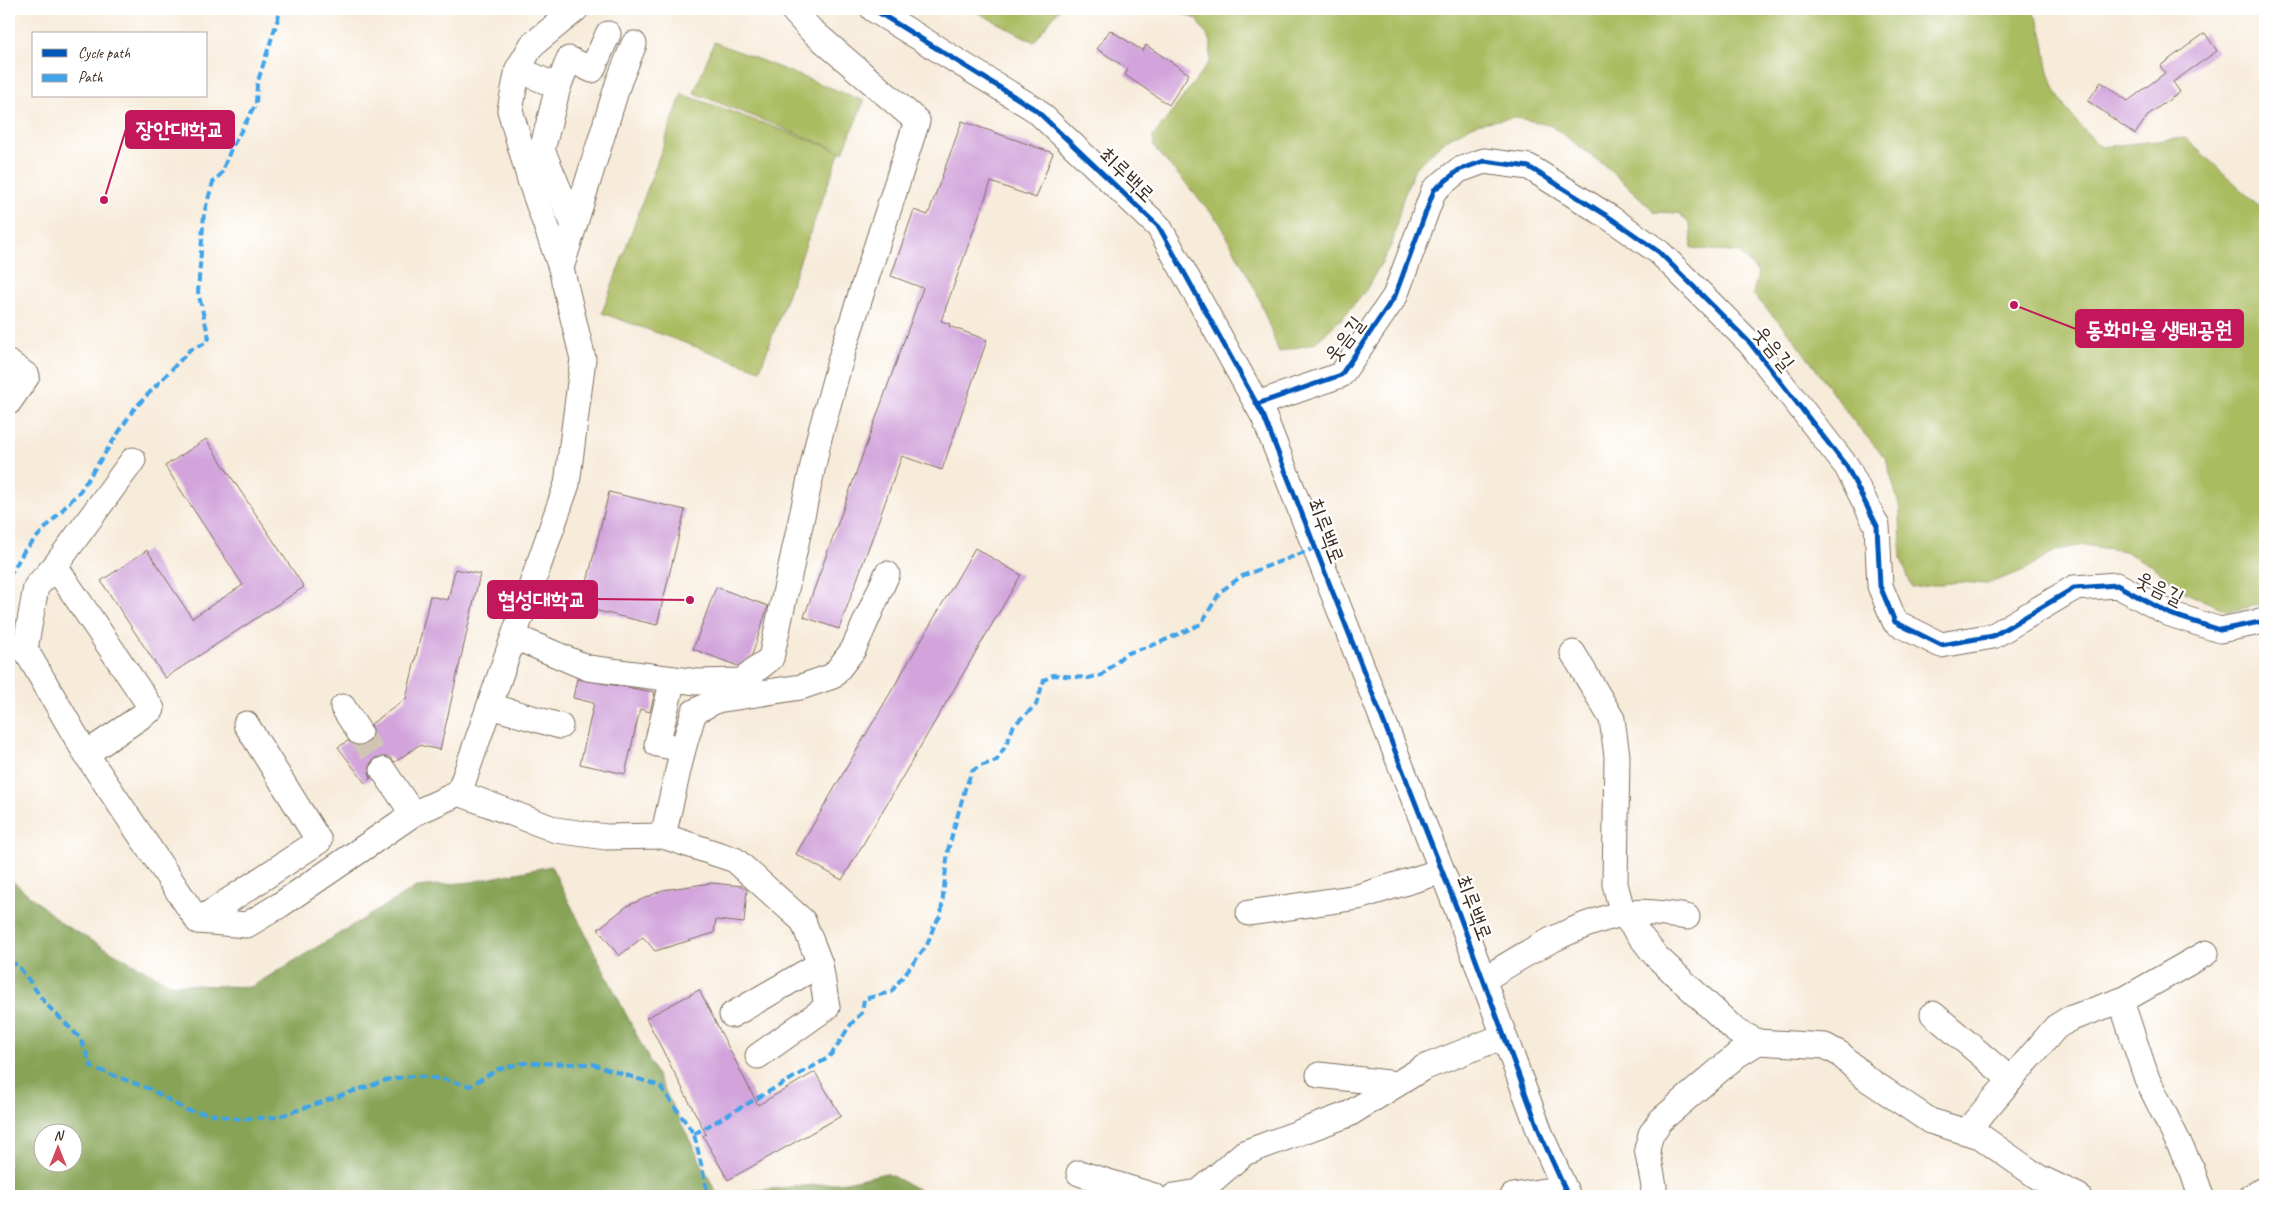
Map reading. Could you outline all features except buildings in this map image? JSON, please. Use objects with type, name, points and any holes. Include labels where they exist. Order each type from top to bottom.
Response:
[{"type":"street","points":[[459,793],[567,484],[583,359],[561,268],[530,180],[510,110],[518,70],[532,46],[576,9]]},
{"type":"street","points":[[515,636],[588,668],[697,682],[742,681],[771,658],[819,438],[844,347],[917,121],[811,30],[792,9]]},
{"type":"street","name":"최루백로","points":[[873,9],[1036,110],[1159,227],[1257,404],[1442,871],[1542,1138],[1566,1192]]},
{"type":"street","points":[[592,70],[608,34]]},
{"type":"street","points":[[561,268],[573,222],[619,81],[634,44]]},
{"type":"street","points":[[573,222],[542,150],[558,87],[569,59],[619,81]]},
{"type":"street","points":[[518,70],[558,87]]},
{"type":"street","name":"웃음길","points":[[1257,404],[1341,375],[1395,296],[1434,190],[1459,170],[1484,161],[1529,167],[1609,217],[1659,252],[1750,343],[1847,467],[1877,526],[1880,586],[1895,622],[1941,644],[1993,636],[2074,588],[2117,585],[2170,614],[2220,630],[2265,621]]},
{"type":"street","points":[[9,363],[27,376],[9,402]]},
{"type":"street","points":[[133,460],[55,566],[36,587],[25,649],[86,754],[198,922]]},
{"type":"street","points":[[55,566],[152,710],[86,754]]},
{"type":"street","points":[[663,836],[694,712],[718,700],[801,687],[833,676],[853,650],[887,574]]},
{"type":"street","points":[[1572,653],[1612,719],[1617,756],[1615,884],[1623,914],[1656,956],[1736,1031],[1758,1042],[1825,1046],[1840,1054],[1866,1078],[1930,1121],[1980,1136],[2038,1177],[2078,1196]]},
{"type":"street","points":[[673,679],[656,744],[683,750]]},
{"type":"street","points":[[490,706],[560,726]]},
{"type":"street","points":[[343,707],[359,732]]},
{"type":"street","points":[[198,922],[318,840],[246,724]]},
{"type":"street","points":[[383,770],[413,814]]},
{"type":"street","points":[[198,922],[247,925],[280,905],[413,814],[459,793],[556,830],[606,837],[663,836],[735,860],[803,921],[820,964],[827,1007],[758,1056]]},
{"type":"street","points":[[1249,914],[1358,897],[1442,871]]},
{"type":"street","points":[[1483,980],[1533,949],[1574,930],[1623,914],[1661,913],[1687,917]]},
{"type":"street","points":[[1966,1132],[2056,1027],[2069,1019],[2121,1001],[2206,953]]},
{"type":"street","points":[[732,1015],[820,964]]},
{"type":"street","points":[[2121,1001],[2147,1079],[2192,1170],[2201,1196]]},
{"type":"street","points":[[1933,1014],[2011,1080]]},
{"type":"street","points":[[1174,1196],[1199,1192],[1221,1184],[1244,1153],[1349,1114],[1397,1084],[1447,1057],[1504,1036]]},
{"type":"street","points":[[1653,1196],[1654,1186],[1647,1149],[1651,1134],[1661,1120],[1737,1055],[1758,1042]]},
{"type":"street","points":[[1320,1075],[1397,1084]]},
{"type":"street","points":[[1079,1173],[1154,1196]]},
{"type":"street","points":[[2252,1196],[2265,1189]]},
{"type":"street","points":[[1513,1196],[1566,1192]]},
{"type":"green space","points":[[971,9],[1059,9],[1034,42]]},
{"type":"green space","points":[[1169,9],[2030,9],[2042,33],[2048,70],[2055,89],[2065,107],[2078,124],[2101,147],[2185,138],[2265,211],[2265,604],[2228,611],[2184,592],[2153,566],[2124,551],[2084,545],[2057,550],[2025,570],[1987,584],[1958,582],[1912,588],[1901,558],[1900,508],[1886,459],[1854,422],[1794,339],[1753,294],[1758,273],[1740,253],[1692,248],[1690,224],[1678,213],[1655,212],[1608,168],[1552,126],[1515,117],[1476,124],[1444,141],[1415,168],[1402,201],[1392,244],[1366,290],[1343,317],[1315,343],[1279,352],[1257,293],[1220,223],[1154,147],[1153,137],[1210,61],[1211,42],[1197,19]]},
{"type":"green space","points":[[714,42],[864,101],[843,152],[694,93]]},
{"type":"green space","points":[[682,94],[840,151],[760,370],[602,313]]},
{"type":"green space","points":[[551,866],[717,1194],[846,1182],[886,1173],[931,1196],[9,1196],[9,878],[64,925],[170,984],[251,987],[416,887],[471,882]]},
{"type":"tunnel","points":[[359,732],[383,770]]},
{"type":"marked path","points":[[9,577],[24,551],[80,491],[134,409],[190,350],[206,343],[209,338],[198,292],[204,213],[213,182],[221,174],[231,149],[256,104],[257,84],[281,9]]},
{"type":"marked path","points":[[694,1134],[828,1058],[852,1023],[862,1013],[864,999],[891,992],[927,945],[934,926],[941,915],[948,850],[972,771],[980,766],[996,761],[1006,745],[1014,725],[1036,705],[1044,680],[1053,675],[1088,678],[1102,675],[1125,654],[1156,644],[1201,624],[1220,592],[1242,576],[1315,548]]},
{"type":"marked path","points":[[9,965],[17,964],[46,1004],[80,1038],[92,1067],[150,1089],[186,1110],[239,1119],[277,1117],[390,1079],[413,1076],[442,1079],[470,1086],[498,1069],[524,1063],[592,1064],[660,1086],[694,1134],[708,1194],[711,1196]]},
{"type":"cycle path","points":[[873,9],[1036,110],[1159,227],[1264,417],[1457,909],[1542,1138],[1568,1196]]},
{"type":"cycle path","points":[[1257,404],[1341,375],[1395,296],[1434,190],[1459,170],[1484,161],[1529,167],[1609,217],[1659,252],[1750,343],[1847,467],[1877,526],[1880,586],[1895,622],[1941,645],[1993,636],[2074,588],[2117,585],[2170,614],[2220,630],[2265,621]]},
{"type":"place","name":"장안대학교","points":[[104,200]]},
{"type":"place","name":"동화마을 생태공원","points":[[2014,305]]},
{"type":"place","name":"협성대학교","points":[[690,600]]}]
